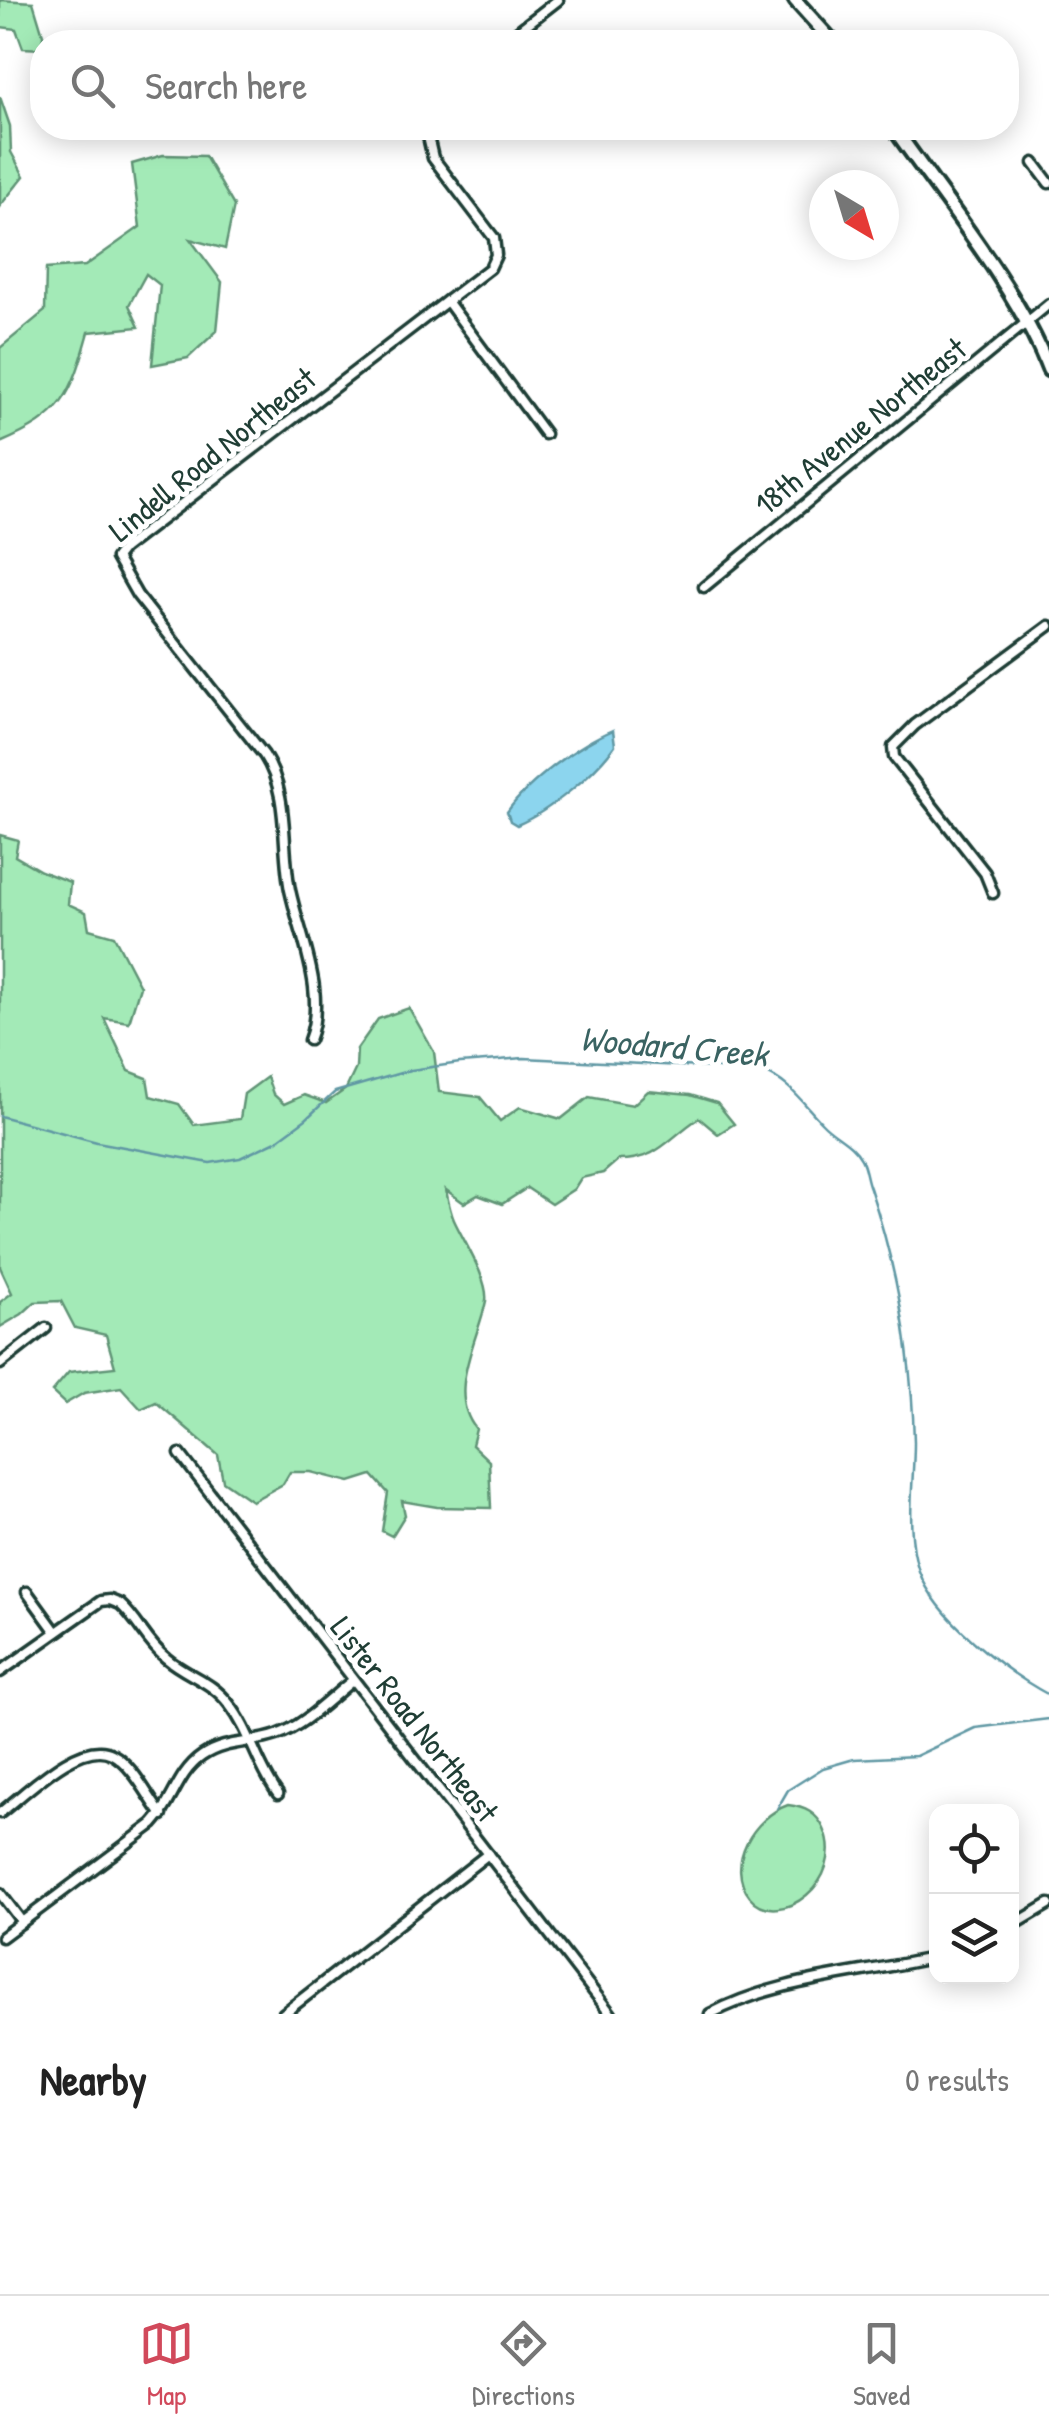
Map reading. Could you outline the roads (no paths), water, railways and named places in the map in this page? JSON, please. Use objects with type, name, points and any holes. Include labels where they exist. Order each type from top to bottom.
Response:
[{"type":"street","points":[[519,30],[558,0]]},
{"type":"street","points":[[795,0],[821,30]]},
{"type":"street","name":"Lindell Road Northeast","points":[[308,1040],[314,1018],[314,983],[290,886],[277,783],[264,755],[137,594],[116,558],[490,268],[496,244],[433,158],[429,140]]},
{"type":"street","points":[[902,140],[1026,322],[1049,370]]},
{"type":"street","points":[[1034,163],[1049,182]]},
{"type":"street","points":[[447,302],[545,434]]},
{"type":"street","name":"18th Avenue Northeast","points":[[704,587],[1049,304]]},
{"type":"street","points":[[993,893],[986,872],[894,757],[893,747],[914,725],[1049,626]]},
{"type":"street","points":[[0,1364],[46,1328]]},
{"type":"street","name":"Lister Road Northeast","points":[[180,1454],[611,2014]]},
{"type":"street","points":[[26,1592],[56,1632]]},
{"type":"street","points":[[0,1672],[101,1601],[110,1600],[126,1609],[164,1658],[212,1686],[239,1718],[264,1774],[278,1794]]},
{"type":"street","points":[[2,1936],[162,1815],[188,1767],[222,1746],[263,1740],[292,1728],[352,1681]]},
{"type":"street","points":[[0,1813],[67,1761],[97,1750],[122,1762],[162,1815]]},
{"type":"street","points":[[283,2014],[488,1854]]},
{"type":"street","points":[[0,1892],[22,1922]]},
{"type":"street","points":[[1019,1922],[1049,1904]]},
{"type":"street","points":[[710,2014],[752,1994],[790,1984],[929,1958]]},
{"type":"water","points":[[613,730],[615,745],[584,779],[529,819],[517,825],[510,821],[507,812],[541,777],[585,744]]},
{"type":"waterway","name":"Woodard Creek","points":[[0,1116],[97,1142],[210,1163],[240,1158],[276,1141],[335,1092],[411,1070],[524,1058],[760,1070],[770,1075],[853,1148],[864,1166],[888,1249],[906,1345],[914,1442],[911,1523],[919,1571],[940,1607],[956,1625],[1013,1673],[1049,1695]]},
{"type":"waterway","points":[[777,1809],[788,1790],[823,1768],[854,1759],[916,1756],[975,1728],[1049,1719]]}]
